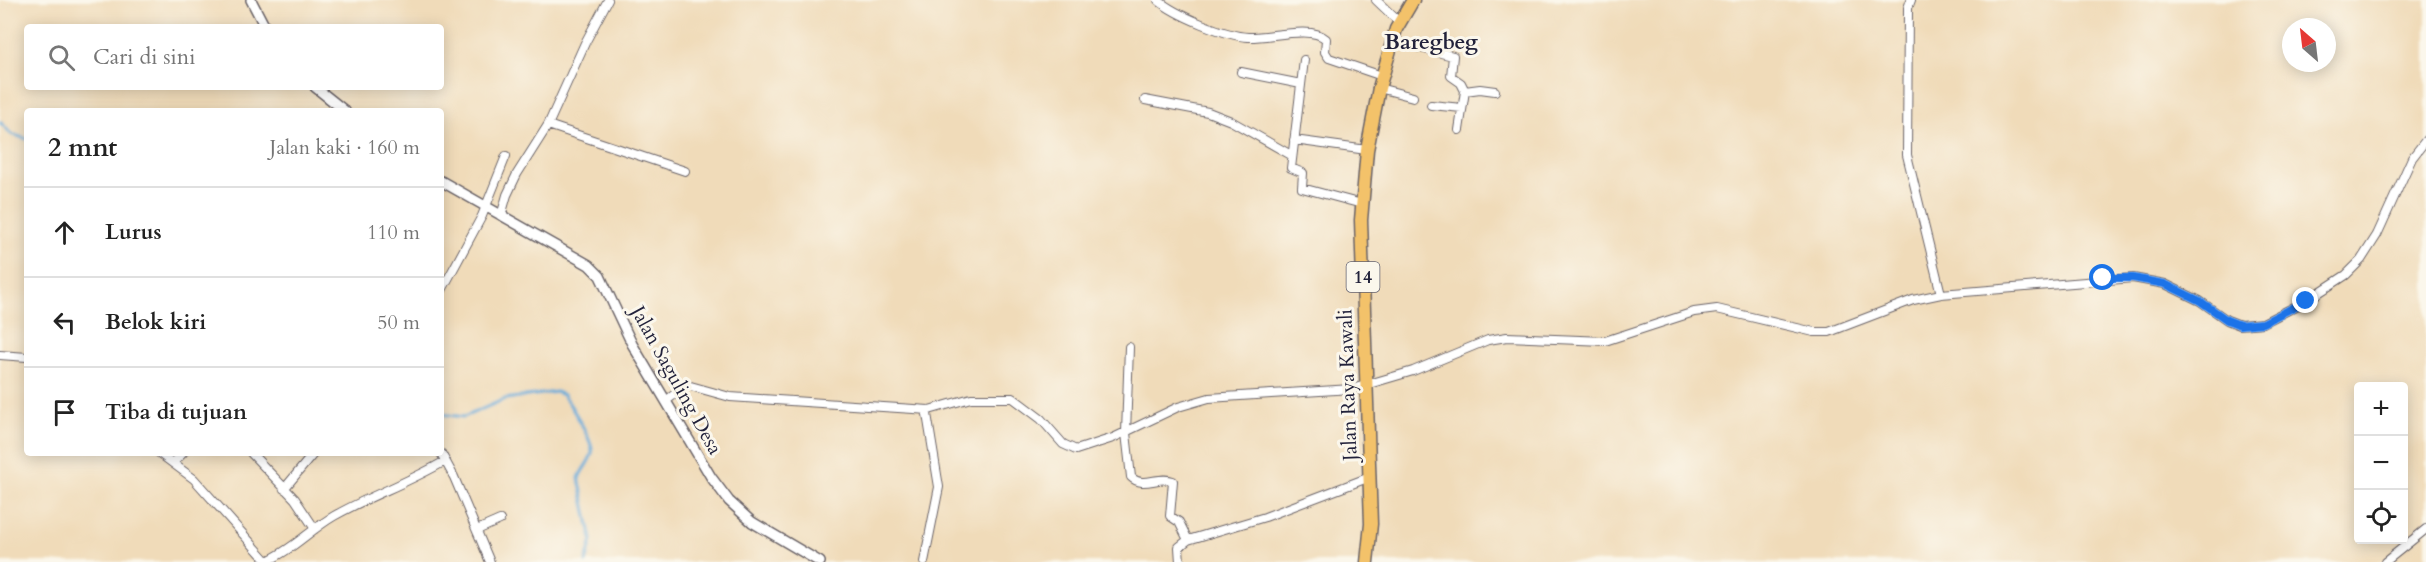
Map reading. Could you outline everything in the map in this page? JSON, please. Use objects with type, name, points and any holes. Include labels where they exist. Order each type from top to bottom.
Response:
[{"type":"highway","name":"Jalan Raya Kawali","points":[[1369,560],[1370,477],[1362,204],[1367,150],[1380,82],[1399,22],[1413,0]]},
{"type":"street","points":[[250,0],[263,24]]},
{"type":"street","points":[[501,216],[507,195],[517,174],[548,125],[585,43],[608,0]]},
{"type":"street","points":[[1158,0],[1168,9],[1233,34],[1248,37],[1316,34],[1326,39],[1325,52],[1329,58],[1413,97]]},
{"type":"street","points":[[1376,0],[1399,22]]},
{"type":"street","points":[[1911,0],[1907,155],[1941,294]]},
{"type":"street","points":[[1392,41],[1450,54],[1454,59],[1451,76],[1461,83],[1465,91],[1459,130]]},
{"type":"street","points":[[1304,60],[1300,108],[1291,155],[1293,170],[1303,174],[1302,188],[1362,204]]},
{"type":"street","points":[[1241,72],[1301,84]]},
{"type":"street","points":[[1465,91],[1480,89],[1495,91]]},
{"type":"street","points":[[319,90],[341,108]]},
{"type":"street","points":[[1145,100],[1213,114],[1291,155]]},
{"type":"street","points":[[1431,105],[1462,108]]},
{"type":"street","points":[[548,125],[685,171]]},
{"type":"street","points":[[1294,140],[1367,150]]},
{"type":"street","points":[[667,400],[689,385],[730,397],[929,410],[971,398],[1013,398],[1030,408],[1072,449],[1126,433],[1178,407],[1209,398],[1259,393],[1339,392],[1368,386],[1488,340],[1507,337],[1605,341],[1694,312],[1717,309],[1814,332],[1829,332],[1913,300],[1941,294],[2133,278],[2165,284],[2200,301],[2227,320],[2240,325],[2263,323],[2306,301],[2346,275],[2361,260],[2377,235],[2412,158],[2426,140]]},
{"type":"street","points":[[444,286],[487,207],[506,156]]},
{"type":"street","name":"Jalan Saguling Desa","points":[[444,183],[589,265],[600,276],[632,344],[711,477],[729,501],[752,522],[820,562]]},
{"type":"street","points":[[1129,347],[1126,433],[1131,477],[1141,483],[1168,479],[1173,481],[1170,516],[1179,522],[1188,540]]},
{"type":"street","points":[[0,355],[24,357]]},
{"type":"street","points":[[924,562],[939,487],[939,471],[931,449],[927,414],[929,410]]},
{"type":"street","points":[[163,456],[194,479],[266,562],[293,547],[315,529],[354,506],[400,487],[445,461]]},
{"type":"street","points":[[173,463],[180,456]]},
{"type":"street","points":[[254,456],[304,510],[315,529]]},
{"type":"street","points":[[284,489],[312,456]]},
{"type":"street","points":[[442,456],[490,562]]},
{"type":"street","points":[[1180,562],[1179,548],[1188,540],[1265,517],[1370,477]]},
{"type":"street","points":[[477,530],[500,520]]},
{"type":"street","points":[[2385,562],[2426,529]]},
{"type":"waterway","points":[[0,122],[11,134],[24,138]]},
{"type":"waterway","points":[[444,414],[464,417],[505,399],[556,392],[563,395],[581,423],[592,448],[591,456],[579,478],[592,540],[586,562]]},
{"type":"district","name":"Baregbeg","points":[[1431,41]]},
{"type":"route","points":[[2103,278],[2133,278],[2165,284],[2200,301],[2227,320],[2240,325],[2251,326],[2263,323],[2306,301]]}]
